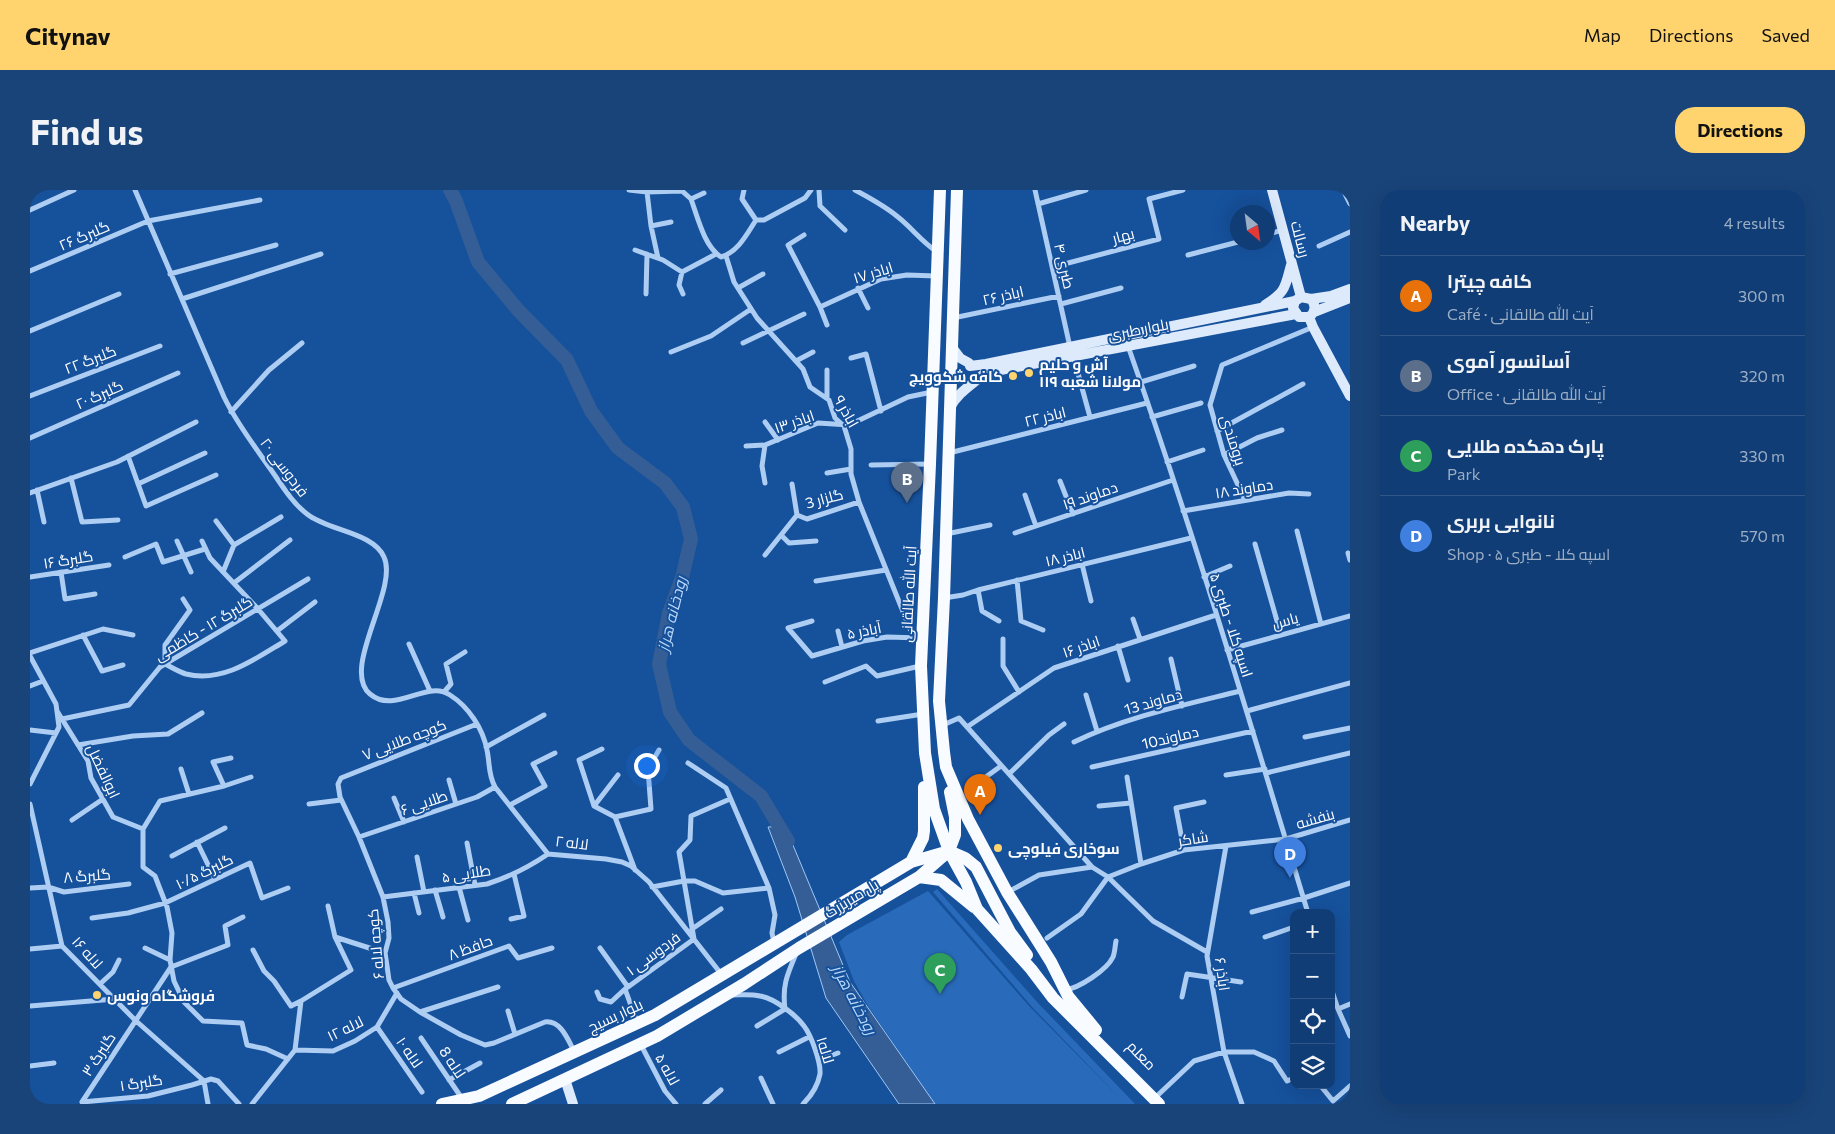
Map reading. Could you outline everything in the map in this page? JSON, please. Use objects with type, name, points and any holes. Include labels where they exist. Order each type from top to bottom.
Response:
[{"type":"main road","name":"آیت الله طالقانی","points":[[940,190],[930,464],[920,666],[925,753],[934,809],[949,851],[966,882],[977,909],[1031,969],[1053,998],[1161,1101]]},
{"type":"main road","points":[[957,190],[939,701],[955,835],[949,851],[965,858],[976,867],[1010,932],[1047,978],[1065,990]]},
{"type":"main road","name":"رسالت","points":[[1273,190],[1302,299]]},
{"type":"main road","points":[[939,205],[947,198],[952,200],[956,206]]},
{"type":"main road","points":[[1249,310],[1261,307],[1278,297],[1284,290],[1292,264]]},
{"type":"main road","name":"بلوار طبری","points":[[985,369],[1072,352],[1249,310],[1302,299],[1330,296],[1350,289]]},
{"type":"main road","points":[[1350,298],[1312,314],[1302,318],[1296,314],[1293,308],[1302,299],[1315,304],[1312,314],[1313,327],[1350,396]]},
{"type":"main road","name":"بلوار طبری","points":[[1072,352],[1128,346],[1296,314]]},
{"type":"main road","points":[[950,410],[955,397],[969,388],[985,369],[970,366],[969,363],[960,358],[951,346]]},
{"type":"main road","points":[[911,862],[923,838],[924,831],[925,753]]},
{"type":"main road","points":[[946,767],[968,819],[1007,892],[1047,956],[1065,990]]},
{"type":"main road","points":[[934,809],[938,814],[945,815],[953,807]]},
{"type":"main road","name":"پل میربزرگ","points":[[790,933],[911,862],[949,851]]},
{"type":"main road","name":"پل میربزرگ","points":[[799,948],[919,877],[949,851]]},
{"type":"main road","points":[[966,882],[966,876],[969,872],[975,871],[980,873]]},
{"type":"main road","points":[[919,877],[942,880],[977,909]]},
{"type":"main road","name":"بلوار بسیج","points":[[442,1104],[479,1096],[637,1023],[734,968],[790,933]]},
{"type":"main road","points":[[512,1104],[658,1036],[725,996],[799,948]]},
{"type":"main road","points":[[734,968],[744,967],[748,970],[750,976],[744,984]]},
{"type":"main road","name":"معلم","points":[[1065,990],[1094,1028],[1161,1101]]},
{"type":"main road","points":[[565,1079],[573,1104]]},
{"type":"street","points":[[30,210],[74,190]]},
{"type":"street","name":"فردوسی ۲۰","points":[[135,190],[231,412],[284,489],[306,514],[366,539],[377,546],[384,557],[388,569],[367,642],[362,674],[364,686],[371,695],[380,699],[408,698],[430,692]]},
{"type":"street","points":[[629,190],[648,192],[682,191],[691,199],[713,252],[721,257],[730,254],[744,239],[756,220]]},
{"type":"street","points":[[744,190],[742,199],[756,220]]},
{"type":"street","points":[[756,220],[764,220],[805,198],[811,190]]},
{"type":"street","points":[[819,190],[820,206],[845,230]]},
{"type":"street","points":[[855,190],[878,202],[900,218],[925,243],[938,252]]},
{"type":"street","name":"طبری ۴","points":[[1035,190],[1072,352],[1090,417]]},
{"type":"street","points":[[1038,204],[1086,190]]},
{"type":"street","name":"بهار","points":[[1053,267],[1159,238],[1148,199],[1183,190]]},
{"type":"street","points":[[1343,190],[1350,204]]},
{"type":"street","points":[[648,192],[651,226],[658,258]]},
{"type":"street","points":[[691,199],[704,193]]},
{"type":"street","name":"گلبرگ ۲۶","points":[[30,271],[148,221],[260,200]]},
{"type":"street","points":[[651,226],[671,222]]},
{"type":"street","points":[[1275,232],[1283,230]]},
{"type":"street","points":[[1319,246],[1350,232]]},
{"type":"street","points":[[804,234],[788,245],[827,324]]},
{"type":"street","points":[[1188,255],[1230,244]]},
{"type":"street","points":[[170,274],[276,245]]},
{"type":"street","points":[[635,250],[658,258],[682,272]]},
{"type":"street","points":[[182,299],[321,254]]},
{"type":"street","points":[[646,294],[647,254]]},
{"type":"street","points":[[682,272],[716,254]]},
{"type":"street","name":"اباذر ۹","points":[[726,256],[738,288],[757,318],[804,369],[810,387],[829,400],[835,418],[844,426],[851,449],[851,469],[859,502],[910,629],[922,638]]},
{"type":"street","points":[[682,272],[680,285],[683,294]]},
{"type":"street","points":[[738,288],[763,274]]},
{"type":"street","name":"اباذر ۱۷","points":[[820,307],[881,279],[907,275],[937,276]]},
{"type":"street","points":[[858,288],[868,308]]},
{"type":"street","points":[[1061,304],[1121,288]]},
{"type":"street","points":[[30,331],[119,294]]},
{"type":"street","name":"اباذر ۲۶","points":[[953,318],[1059,296]]},
{"type":"street","points":[[671,352],[711,336],[751,308]]},
{"type":"street","points":[[742,344],[804,314]]},
{"type":"street","name":"برومندی","points":[[1244,500],[1224,455],[1210,405],[1222,365],[1313,327]]},
{"type":"street","points":[[231,412],[269,370],[302,343]]},
{"type":"street","name":"گلبرگ ۲۲","points":[[30,396],[160,346]]},
{"type":"street","name":"اسپه کلا - طبری ۵","points":[[1128,346],[1247,711],[1307,909]]},
{"type":"street","points":[[796,361],[814,352]]},
{"type":"street","points":[[851,358],[866,354],[881,411]]},
{"type":"street","points":[[1141,382],[1194,366]]},
{"type":"street","points":[[826,370],[827,398]]},
{"type":"street","name":"گلبرگ ۲۰","points":[[30,438],[178,373]]},
{"type":"street","points":[[1217,431],[1303,384]]},
{"type":"street","name":"اباذر ۱۳","points":[[746,446],[765,445],[818,423],[849,425],[908,397],[933,392]]},
{"type":"street","name":"اباذر ۲۲","points":[[949,452],[1147,403]]},
{"type":"street","points":[[1152,417],[1201,403]]},
{"type":"street","points":[[30,493],[128,456],[196,422]]},
{"type":"street","points":[[765,422],[778,440]]},
{"type":"street","points":[[1224,455],[1257,438],[1282,430]]},
{"type":"street","points":[[765,445],[762,466],[765,482]]},
{"type":"street","points":[[1167,462],[1203,450]]},
{"type":"street","points":[[138,484],[205,453]]},
{"type":"street","points":[[128,456],[146,506],[216,475]]},
{"type":"street","points":[[871,465],[930,464]]},
{"type":"street","points":[[827,473],[851,469]]},
{"type":"street","points":[[71,478],[82,522],[118,520]]},
{"type":"street","points":[[1060,480],[1073,514]]},
{"type":"street","name":"دماوند ۱۹","points":[[1015,533],[1173,480]]},
{"type":"street","name":"گلزار 3","points":[[792,484],[797,515],[807,519],[859,502]]},
{"type":"street","points":[[37,490],[44,522]]},
{"type":"street","name":"دماوند ۱۸","points":[[1183,510],[1289,493],[1309,494]]},
{"type":"street","points":[[1025,495],[1036,526]]},
{"type":"street","points":[[765,555],[797,515]]},
{"type":"street","points":[[222,572],[234,545],[281,517]]},
{"type":"street","points":[[216,521],[234,545]]},
{"type":"street","points":[[946,534],[990,526]]},
{"type":"street","points":[[1297,531],[1321,624]]},
{"type":"street","points":[[781,535],[790,543],[816,541]]},
{"type":"street","name":"اباذر ۱۸","points":[[944,598],[963,595],[1017,580],[1192,538]]},
{"type":"street","points":[[234,583],[290,540]]},
{"type":"street","points":[[177,541],[191,572]]},
{"type":"street","points":[[183,599],[190,610],[166,645],[165,664],[185,673],[208,676],[242,668],[285,641],[258,608],[210,558],[202,541]]},
{"type":"street","points":[[125,557],[156,544],[163,562],[206,549]]},
{"type":"street","points":[[1255,544],[1281,635]]},
{"type":"street","points":[[1348,553],[1350,560]]},
{"type":"street","points":[[1082,564],[1091,601]]},
{"type":"street","name":"گلبرگ ۱۶","points":[[30,577],[109,565]]},
{"type":"street","points":[[1204,577],[1230,566]]},
{"type":"street","points":[[816,581],[886,570]]},
{"type":"street","points":[[61,572],[66,599],[95,594]]},
{"type":"street","name":"گلبرگ ۱۲ - کاظمی","points":[[62,719],[129,705],[160,667],[308,579]]},
{"type":"street","points":[[1017,580],[1021,621],[1043,630]]},
{"type":"street","points":[[978,590],[982,611],[999,621]]},
{"type":"street","points":[[277,631],[315,602]]},
{"type":"street","name":"اباذر ۱۶","points":[[967,727],[1054,668],[1216,615]]},
{"type":"street","name":"یاس","points":[[1227,650],[1350,616]]},
{"type":"street","points":[[1133,619],[1140,639]]},
{"type":"street","name":"آباذر ۵","points":[[812,621],[788,628],[812,656],[863,641],[887,637],[922,638]]},
{"type":"street","points":[[30,783],[59,727],[56,704],[30,654],[103,629],[133,635]]},
{"type":"street","points":[[838,632],[842,647]]},
{"type":"street","points":[[83,635],[102,671],[124,665]]},
{"type":"street","points":[[1003,639],[1003,666],[1019,692]]},
{"type":"street","points":[[410,644],[430,692],[440,690],[444,692],[451,684],[446,664],[465,652]]},
{"type":"street","points":[[1118,646],[1128,680]]},
{"type":"street","points":[[1171,660],[1182,706]]},
{"type":"street","points":[[825,682],[866,666],[877,676],[920,666]]},
{"type":"street","points":[[30,686],[43,681]]},
{"type":"street","points":[[1247,711],[1350,683]]},
{"type":"street","name":"دماوند 13","points":[[1074,742],[1098,731],[1240,691]]},
{"type":"street","name":"لاله ۲","points":[[444,692],[466,709],[477,724],[484,736],[490,777],[495,787],[548,854],[614,860],[622,862],[635,870],[652,887],[722,975]]},
{"type":"street","points":[[1086,695],[1098,731]]},
{"type":"street","name":"ابوالفضل","points":[[57,711],[88,761],[90,778],[113,817],[143,829]]},
{"type":"street","points":[[78,745],[133,736],[168,734],[202,713]]},
{"type":"street","points":[[878,721],[923,714]]},
{"type":"street","points":[[486,747],[544,715]]},
{"type":"street","points":[[941,726],[959,718],[1092,867],[1108,877],[1153,921],[1208,952]]},
{"type":"street","name":"کوچه طلایی ۷","points":[[341,778],[477,724]]},
{"type":"street","points":[[1009,774],[1064,724]]},
{"type":"street","points":[[1305,737],[1350,728]]},
{"type":"street","points":[[30,730],[56,733]]},
{"type":"street","name":"دماوند10","points":[[1092,767],[1253,731]]},
{"type":"street","points":[[602,749],[579,760],[594,806],[615,817],[651,809],[648,769],[659,750]]},
{"type":"street","points":[[510,804],[545,786],[533,764],[555,753]]},
{"type":"street","points":[[1226,775],[1265,771],[1350,753]]},
{"type":"street","points":[[224,786],[213,762],[231,758]]},
{"type":"street","points":[[688,763],[726,788],[769,888],[775,915],[772,933],[774,942]]},
{"type":"street","points":[[983,779],[1001,766]]},
{"type":"street","points":[[181,769],[189,794]]},
{"type":"street","points":[[594,806],[618,774]]},
{"type":"street","points":[[252,777],[224,786],[160,801],[143,829],[143,867],[155,876],[165,903],[172,933],[171,968],[174,981],[184,1002],[203,1021],[242,1023],[247,1045],[266,1049],[288,1060]]},
{"type":"street","points":[[1127,777],[1142,864]]},
{"type":"street","name":"کوچه لاله ۶","points":[[341,778],[338,784],[341,800],[359,837],[383,897],[389,938],[385,953],[388,980],[401,999],[461,1035],[485,1044],[494,1043],[551,1021],[557,1024],[565,1034],[574,1052]]},
{"type":"street","points":[[450,780],[456,804]]},
{"type":"street","name":"طلایی ۶","points":[[359,837],[477,797],[495,787]]},
{"type":"street","points":[[394,798],[404,822]]},
{"type":"street","points":[[72,820],[103,799]]},
{"type":"street","points":[[694,939],[679,852],[690,840],[691,816],[730,799]]},
{"type":"street","points":[[309,804],[341,800]]},
{"type":"street","points":[[1184,850],[1176,808],[1204,802]]},
{"type":"street","points":[[1099,806],[1131,803]]},
{"type":"street","name":"لاله ۱۶","points":[[30,804],[32,826],[62,946],[135,1020],[204,1081]]},
{"type":"street","points":[[615,817],[635,870]]},
{"type":"street","name":"بنفشه","points":[[1286,839],[1350,820]]},
{"type":"street","points":[[172,856],[225,828]]},
{"type":"street","name":"شاکر","points":[[1108,877],[1184,850],[1286,839]]},
{"type":"street","points":[[197,842],[215,879]]},
{"type":"street","points":[[467,843],[475,885]]},
{"type":"street","name":"اباذر ۶","points":[[1226,846],[1208,952],[1210,977],[1224,1052],[1242,1104]]},
{"type":"street","name":"طلایی ۵","points":[[383,897],[475,885],[502,879],[530,866],[548,854]]},
{"type":"street","points":[[417,857],[424,892]]},
{"type":"street","name":"گلبرگ ۱۰/۵","points":[[92,918],[128,913],[165,903],[250,863],[262,898],[288,888]]},
{"type":"street","points":[[1007,892],[1039,875],[1092,867]]},
{"type":"street","points":[[511,919],[524,916],[514,874]]},
{"type":"street","points":[[1047,938],[1081,914],[1108,877]]},
{"type":"street","points":[[652,887],[696,880],[723,893],[769,888]]},
{"type":"street","points":[[1252,912],[1350,883]]},
{"type":"street","name":"گلبرگ ۸","points":[[30,888],[48,887],[64,892],[129,884]]},
{"type":"street","points":[[458,887],[468,920]]},
{"type":"street","points":[[435,890],[443,918]]},
{"type":"street","points":[[414,893],[419,914]]},
{"type":"street","points":[[253,950],[264,971],[274,981],[291,1006],[301,1002],[351,970],[336,937],[328,906]]},
{"type":"street","points":[[692,929],[721,909]]},
{"type":"street","points":[[171,968],[228,945],[225,926],[243,917]]},
{"type":"street","points":[[1265,937],[1290,929]]},
{"type":"street","points":[[336,937],[385,953]]},
{"type":"street","name":"فردوسی ۱","points":[[597,992],[600,999],[610,1002],[626,988],[694,939]]},
{"type":"street","points":[[1065,990],[1072,989],[1094,977],[1112,958],[1116,941]]},
{"type":"street","points":[[30,949],[62,946]]},
{"type":"street","name":"حافظ ۸","points":[[395,991],[509,946],[518,958],[552,948]]},
{"type":"street","points":[[146,948],[170,960]]},
{"type":"street","points":[[600,948],[626,988],[637,1023]]},
{"type":"street","points":[[757,1026],[785,1009],[783,994],[786,976],[799,948]]},
{"type":"street","points":[[100,984],[113,972],[119,960]]},
{"type":"street","name":"گلبرگ ۳","points":[[82,1102],[171,968]]},
{"type":"street","points":[[1182,997],[1187,974],[1241,982]]},
{"type":"street","points":[[420,1012],[498,987]]},
{"type":"street","name":"لاله ۱۲","points":[[295,1050],[333,1051],[355,1041],[377,1026],[395,991]]},
{"type":"street","name":"لاله۱","points":[[725,996],[760,996],[785,1009],[805,1027],[819,1060],[820,1073],[817,1084],[803,1104]]},
{"type":"street","points":[[30,1006],[115,999]]},
{"type":"street","points":[[1335,999],[1350,1036]]},
{"type":"street","points":[[252,1104],[295,1050],[301,1002]]},
{"type":"street","points":[[1338,1009],[1350,1004]]},
{"type":"street","points":[[508,1011],[515,1034]]},
{"type":"street","name":"لاله ۱۰","points":[[377,1026],[422,1092]]},
{"type":"street","name":"لاله 8","points":[[421,1038],[463,1100]]},
{"type":"street","points":[[779,1052],[809,1038]]},
{"type":"street","name":"لاله ۵","points":[[641,1044],[665,1091],[676,1104]]},
{"type":"street","points":[[1161,1101],[1194,1061],[1224,1052],[1254,1052],[1274,1061],[1287,1081],[1290,1080]]},
{"type":"street","points":[[819,1060],[838,1053]]},
{"type":"street","points":[[30,1066],[54,1063]]},
{"type":"street","points":[[449,1080],[480,1063]]},
{"type":"street","points":[[208,1104],[204,1081],[211,1078],[218,1081],[239,1104]]},
{"type":"street","points":[[761,1078],[773,1104]]},
{"type":"street","name":"گلبرگ ۱","points":[[82,1102],[148,1096],[204,1081]]},
{"type":"street","points":[[1323,1089],[1333,1100],[1350,1086]]},
{"type":"street","points":[[705,1104],[721,1090]]},
{"type":"shaded area","points":[[937,889],[1038,1003],[1135,1104],[935,1104],[868,1006],[854,981],[839,942],[847,935],[928,891],[1029,1006],[1122,1100],[1033,1008],[933,892]]},
{"type":"water","points":[[785,826],[850,982],[935,1104],[899,1104],[826,998],[795,897],[768,827]]},
{"type":"waterway","name":"رودخانه هراز","points":[[450,190],[456,201],[478,262],[518,310],[567,360],[591,411],[618,448],[665,483],[683,507],[691,539],[682,578],[669,613],[659,664],[670,712],[689,740],[761,796],[788,841]]},
{"type":"place","name":"آش و حلیم مولانا شعبه ۱۱۹","points":[[1029,373]]},
{"type":"place","name":"کافه شکوویچ","points":[[1013,376]]},
{"type":"place","name":"آسانسور آموی","points":[[907,503]]},
{"type":"place","name":"کافه چیترا","points":[[980,815]]},
{"type":"place","name":"سوخاری فیلوچی","points":[[998,848]]},
{"type":"place","name":"نانوایی بربری","points":[[1290,878]]},
{"type":"place","name":"پارک دهکده طلایی","points":[[940,994]]},
{"type":"place","name":"فروشگاه ونوس","points":[[97,995]]}]
